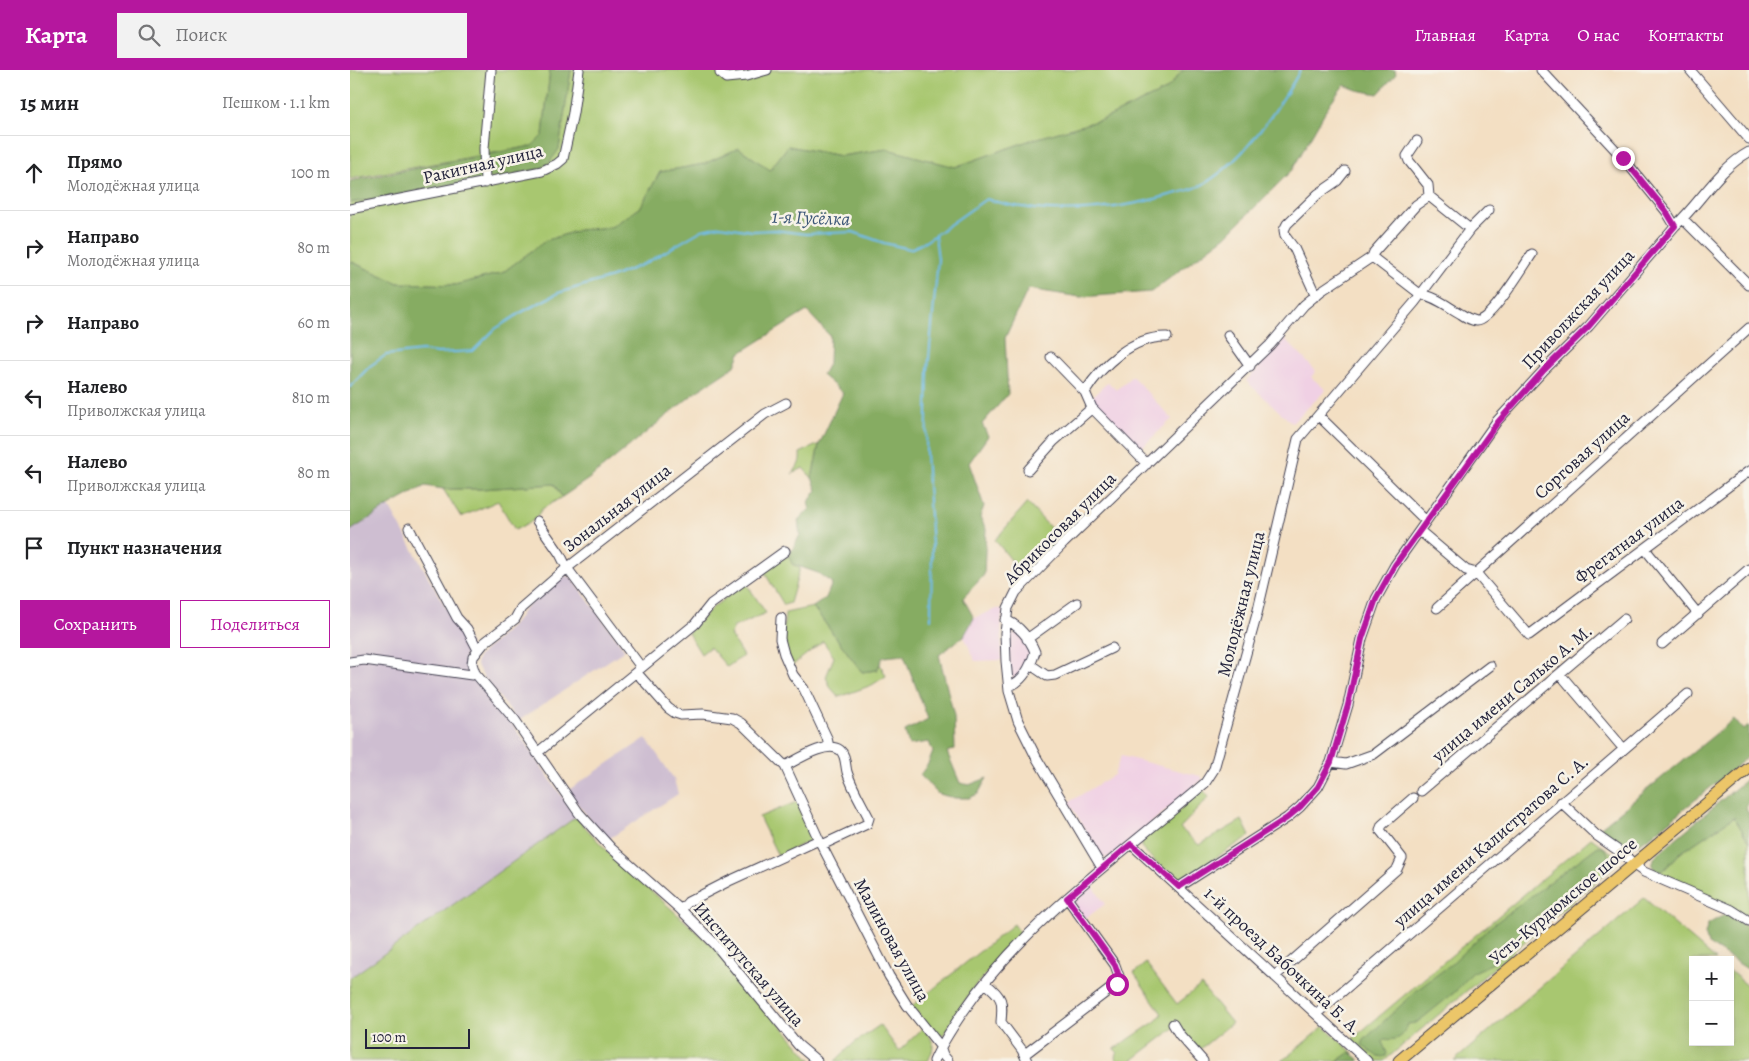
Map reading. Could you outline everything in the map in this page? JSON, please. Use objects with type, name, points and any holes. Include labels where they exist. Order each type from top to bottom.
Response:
[{"type":"main road","name":"Усть-Курдюмское шоссе","points":[[1399,1061],[1749,768]]},
{"type":"street","points":[[485,183],[484,148],[491,70]]},
{"type":"street","name":"Ракитная улица","points":[[350,209],[542,171],[557,164],[562,159],[573,113],[579,70]]},
{"type":"street","points":[[720,70],[720,73],[726,78],[746,76],[767,70]]},
{"type":"street","points":[[1541,70],[1623,158],[1666,211],[1675,226]]},
{"type":"street","points":[[1690,70],[1749,139]]},
{"type":"street","points":[[1417,141],[1407,156],[1428,186],[1429,196],[1470,229]]},
{"type":"street","name":"Приволжская улица","points":[[1179,887],[1294,812],[1318,787],[1331,762],[1348,705],[1362,639],[1376,599],[1395,565],[1498,422],[1544,370],[1589,326],[1715,180],[1740,156],[1749,152]]},
{"type":"street","points":[[1316,296],[1294,248],[1284,236],[1284,230],[1286,224],[1318,194],[1337,181],[1345,171]]},
{"type":"street","name":"Абрикосовая улица","points":[[1102,868],[1036,757],[1013,708],[1005,643],[1005,620],[1008,608],[1016,592],[1064,543],[1250,366],[1304,305],[1372,257],[1374,252],[1416,205],[1429,196]]},
{"type":"street","name":"Молодёжная улица","points":[[934,1061],[940,1046],[985,983],[1024,939],[1067,898],[1205,783],[1214,770],[1257,614],[1295,447],[1304,431],[1319,416],[1420,294],[1470,229],[1489,210]]},
{"type":"street","points":[[1683,218],[1749,285]]},
{"type":"street","points":[[1372,257],[1420,294],[1428,295],[1467,318],[1476,321],[1483,318],[1506,294],[1532,254]]},
{"type":"street","name":"Сорговая улица","points":[[1437,608],[1749,328]]},
{"type":"street","points":[[1228,335],[1250,366]]},
{"type":"street","points":[[1085,392],[1110,360],[1141,341],[1152,337],[1167,337]]},
{"type":"street","points":[[1051,357],[1085,392],[1092,408],[1147,464]]},
{"type":"street","name":"Зональная улица","points":[[478,650],[485,642],[515,619],[520,608],[567,568],[765,414],[786,403]]},
{"type":"street","points":[[1028,470],[1054,442],[1092,408]]},
{"type":"street","points":[[1319,416],[1426,521]]},
{"type":"street","name":"Фрегатная улица","points":[[1476,573],[1529,635],[1749,471]]},
{"type":"street","name":"Малиновая улица","points":[[537,521],[560,554],[567,568],[638,670],[668,708],[681,715],[703,714],[732,718],[741,723],[785,766],[821,842],[894,983],[907,1005],[940,1046]]},
{"type":"street","points":[[350,662],[364,660],[472,675],[476,673],[472,664],[473,656],[478,650],[467,629],[457,618],[409,528]]},
{"type":"street","points":[[1420,531],[1466,570],[1476,573]]},
{"type":"street","points":[[1645,549],[1698,614]]},
{"type":"street","points":[[537,753],[695,624],[711,604],[785,551]]},
{"type":"street","points":[[1662,644],[1749,568]]},
{"type":"street","points":[[1027,639],[1077,603]]},
{"type":"street","points":[[781,618],[780,639],[784,654],[793,675],[804,689],[827,738],[829,747]]},
{"type":"street","name":"улица имени Салько А. М.","points":[[1422,791],[1624,619]]},
{"type":"street","points":[[1005,620],[1014,623],[1035,652],[1031,665],[1016,684],[1009,686]]},
{"type":"street","points":[[1031,665],[1047,676],[1054,676],[1112,648]]},
{"type":"street","points":[[1331,762],[1346,764],[1374,754],[1490,666]]},
{"type":"street","name":"Институтская улица","points":[[476,673],[515,720],[578,813],[611,848],[681,910],[714,943],[798,1045],[817,1061]]},
{"type":"street","points":[[1560,674],[1623,748]]},
{"type":"street","name":"улица имени Калистратова С. А.","points":[[1316,1014],[1688,694]]},
{"type":"street","points":[[681,910],[688,902],[729,881],[867,824],[869,818],[848,773],[845,758],[840,750],[829,747],[822,748],[785,766]]},
{"type":"street","points":[[1275,976],[1397,869],[1402,858],[1380,830],[1382,825],[1413,798]]},
{"type":"street","points":[[1561,802],[1596,835],[1626,856],[1634,865],[1649,874],[1732,910],[1749,921]]},
{"type":"street","name":"1-й проезд Бабочкина Б. А.","points":[[1131,844],[1368,1061]]},
{"type":"street","points":[[985,983],[1001,1000],[1003,1006],[1001,1022],[1026,1058],[1117,984],[1120,979],[1115,965],[1067,898]]},
{"type":"street","points":[[1173,1024],[1179,1034],[1203,1061]]},
{"type":"street","points":[[940,1046],[943,1055],[948,1061]]},
{"type":"shaded area","points":[[1285,339],[1316,371],[1311,377],[1326,390],[1292,423],[1246,381]]},
{"type":"shaded area","points":[[1132,376],[1172,419],[1139,450],[1091,398],[1108,382],[1116,390]]},
{"type":"shaded area","points":[[389,506],[440,598],[470,644],[464,659],[477,682],[511,722],[576,817],[350,978],[350,531]]},
{"type":"shaded area","points":[[560,577],[571,577],[625,650],[518,721],[483,676],[476,664],[478,657],[516,622],[524,609]]},
{"type":"shaded area","points":[[996,609],[1003,609],[1001,623],[1002,660],[975,661],[964,636],[974,618]]},
{"type":"shaded area","points":[[1011,634],[1020,634],[1031,652],[1029,661],[1016,678],[1011,677],[1007,639]]},
{"type":"shaded area","points":[[646,738],[674,779],[678,794],[607,840],[567,791]]},
{"type":"shaded area","points":[[1121,756],[1200,776],[1203,779],[1112,856],[1105,858],[1098,851],[1069,802],[1114,775]]},
{"type":"shaded area","points":[[1091,883],[1105,904],[1078,924],[1065,905]]},
{"type":"green space","points":[[350,70],[550,70],[543,135],[532,146],[350,179]]},
{"type":"green space","points":[[550,70],[571,70],[559,149],[549,163],[539,169],[350,203],[350,181],[532,146],[543,135]]},
{"type":"green space","points":[[571,70],[1183,70],[1166,90],[1104,119],[1031,140],[955,167],[887,149],[841,156],[788,146],[770,170],[739,148],[704,164],[660,172],[640,208],[611,227],[579,230],[545,241],[502,273],[455,285],[398,283],[350,261],[350,203],[388,197],[559,149]]},
{"type":"green space","points":[[1183,70],[1395,70],[1396,74],[1378,94],[1357,90],[1344,85],[1330,103],[1292,170],[1226,236],[1151,292],[1080,297],[1028,289],[1005,338],[1008,394],[982,424],[988,436],[969,463],[984,506],[980,517],[986,529],[984,575],[963,598],[974,618],[964,636],[939,655],[954,716],[955,749],[947,752],[960,783],[969,785],[987,778],[978,794],[969,798],[955,798],[938,794],[920,775],[928,764],[933,752],[929,742],[909,745],[905,731],[928,719],[904,655],[883,657],[877,670],[862,672],[813,607],[826,598],[832,583],[818,573],[792,564],[789,556],[800,535],[798,520],[810,509],[808,503],[817,490],[812,478],[819,445],[843,393],[822,375],[829,362],[830,336],[807,311],[740,353],[735,366],[696,392],[590,478],[562,497],[554,484],[481,489],[443,489],[425,486],[350,531],[350,261],[398,283],[455,285],[502,273],[545,241],[579,230],[611,227],[640,208],[660,172],[704,164],[739,148],[770,170],[788,146],[841,156],[887,149],[955,167],[1031,140],[1104,119],[1166,90]]},
{"type":"green space","points":[[819,444],[812,478],[803,468],[792,474],[799,464],[800,453]]},
{"type":"green space","points":[[554,484],[562,497],[542,509],[534,520],[515,530],[498,501],[461,517],[443,489],[481,489]]},
{"type":"green space","points":[[1027,503],[1061,539],[1024,576],[995,540]]},
{"type":"green space","points":[[789,556],[792,564],[800,568],[790,603],[784,605],[763,570],[781,558]]},
{"type":"green space","points":[[746,583],[766,613],[734,627],[730,635],[743,656],[727,667],[710,647],[701,654],[688,633],[713,607]]},
{"type":"green space","points":[[813,607],[862,672],[877,670],[880,664],[886,676],[872,685],[839,697],[830,687],[826,677],[834,657],[823,641],[793,665],[784,640],[785,613]]},
{"type":"green space","points":[[1734,719],[1743,730],[1749,726],[1749,756],[1651,836],[1635,845],[1622,847],[1611,842],[1596,831]]},
{"type":"green space","points":[[1749,777],[1749,802],[1746,808],[1749,814],[1749,842],[1734,817],[1680,853],[1663,871],[1655,871],[1652,865],[1655,856]]},
{"type":"green space","points":[[1203,790],[1209,797],[1180,828],[1199,845],[1242,820],[1250,836],[1183,878],[1171,878],[1141,847],[1142,840]]},
{"type":"green space","points":[[799,801],[813,838],[778,856],[759,817]]},
{"type":"green space","points":[[576,817],[608,852],[716,949],[812,1061],[350,1061],[350,978]]},
{"type":"green space","points":[[1734,817],[1749,842],[1749,917],[1655,871],[1663,871],[1680,853]]},
{"type":"green space","points":[[1591,838],[1615,855],[1614,866],[1384,1061],[1371,1059],[1351,1040]]},
{"type":"green space","points":[[1598,846],[1606,850],[1609,859],[1602,863],[1584,881],[1526,923],[1518,936],[1505,947],[1493,963],[1472,973],[1456,991],[1424,1017],[1416,1023],[1408,1024],[1405,1032],[1400,1037],[1397,1039],[1384,1039],[1382,1042],[1387,1053],[1386,1056],[1377,1056],[1362,1045],[1364,1040],[1417,990],[1450,965],[1490,927]]},
{"type":"green space","points":[[1644,898],[1711,956],[1689,956],[1689,1046],[1734,1046],[1734,974],[1749,987],[1749,1061],[1454,1061]]},
{"type":"green space","points":[[1726,914],[1749,928],[1749,970],[1734,960],[1734,956],[1727,956],[1708,944],[1705,934],[1708,924]]},
{"type":"green space","points":[[1014,924],[1021,935],[974,987],[943,1035],[938,1036],[934,1034],[912,1006]]},
{"type":"green space","points":[[1146,963],[1177,1004],[1201,985],[1232,1023],[1199,1050],[1178,1025],[1131,1061],[1116,1061],[1115,1056],[1118,1053],[1114,1049],[1156,1021],[1162,1014],[1134,973]]},
{"type":"green space","points":[[880,1025],[899,1051],[923,1028],[933,1043],[928,1061],[835,1061],[854,1043]]},
{"type":"green space","points":[[1324,1026],[1354,1054],[1350,1052],[1337,1061],[1282,1061]]},
{"type":"green space","points":[[1350,1052],[1359,1061],[1337,1061]]},
{"type":"waterway","name":"1-я Гусёлка","points":[[350,387],[370,366],[386,355],[422,351],[438,353],[473,351],[495,329],[520,313],[558,293],[612,277],[646,263],[702,230],[720,226],[752,231],[774,230],[806,234],[853,232],[884,243],[910,249],[925,242],[986,199],[1032,208],[1078,210],[1147,201],[1195,188],[1224,170],[1259,133],[1300,70]]},
{"type":"waterway","points":[[931,619],[932,546],[926,454],[928,369],[938,259],[935,235]]},
{"type":"route","points":[[1117,984],[1120,979],[1115,965],[1067,898],[1131,844],[1179,887],[1287,818],[1318,787],[1331,762],[1348,705],[1362,639],[1376,599],[1395,565],[1498,422],[1544,370],[1589,326],[1675,226],[1666,211],[1623,158]]}]
